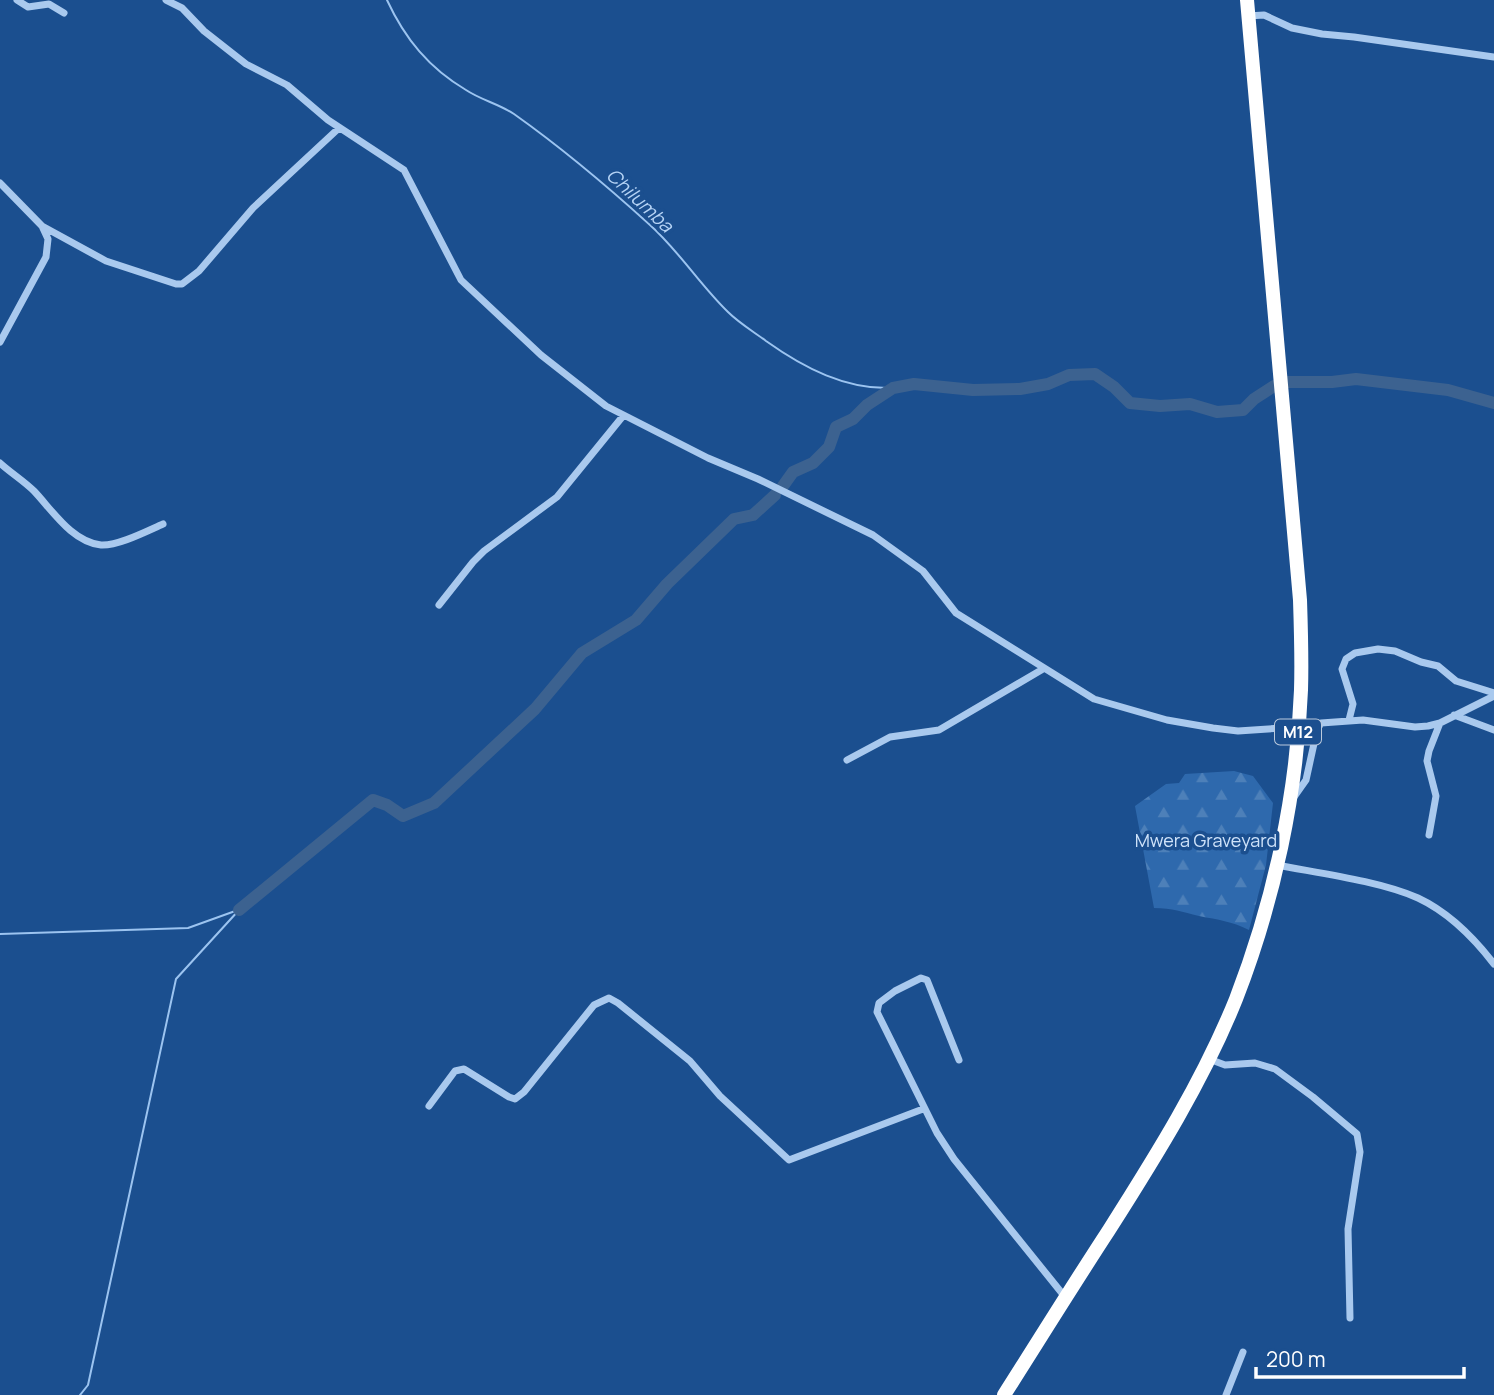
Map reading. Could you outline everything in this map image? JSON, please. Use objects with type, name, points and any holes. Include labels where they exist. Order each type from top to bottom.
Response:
[{"type":"highway","name":"M12","points":[[1004,1395],[1170,1132],[1209,1059],[1236,998],[1255,945],[1276,865],[1288,804],[1301,689],[1300,600],[1247,0]]},
{"type":"street","points":[[17,0],[28,7],[49,4],[64,13]]},
{"type":"street","points":[[166,0],[182,8],[204,31],[246,64],[287,85],[339,128],[404,170],[466,286],[541,355],[623,416],[873,535],[923,571],[956,613],[1094,699],[1167,720],[1238,731],[1298,727]]},
{"type":"street","points":[[1248,16],[1264,15],[1292,28],[1322,34],[1494,57]]},
{"type":"street","points":[[0,183],[42,226],[106,261],[182,284],[199,271],[260,201],[339,128]]},
{"type":"street","points":[[0,342],[46,257],[48,239],[42,226]]},
{"type":"street","points":[[439,605],[484,551],[557,497],[623,416]]},
{"type":"street","points":[[0,463],[32,489],[75,534],[89,542],[112,544],[163,524]]},
{"type":"street","points":[[1349,720],[1353,704],[1342,669],[1346,659],[1356,653],[1378,649],[1395,651],[1438,666],[1457,681],[1494,695]]},
{"type":"street","points":[[847,760],[890,737],[939,730],[1043,669]]},
{"type":"street","points":[[1288,804],[1306,780],[1318,726],[1324,722],[1377,721],[1415,727],[1440,723],[1494,695]]},
{"type":"street","points":[[1454,715],[1494,730]]},
{"type":"street","points":[[1429,835],[1436,796],[1427,761],[1440,723]]},
{"type":"street","points":[[1276,865],[1399,891],[1419,898],[1463,930],[1494,964]]},
{"type":"street","points":[[959,1060],[927,980],[921,978],[895,991],[879,1003],[877,1012],[923,1109],[954,1159],[1066,1298]]},
{"type":"street","points":[[429,1106],[455,1071],[460,1069],[515,1099],[524,1092],[594,1005],[609,998],[690,1061],[720,1096],[789,1160],[923,1109]]},
{"type":"street","points":[[1209,1059],[1225,1065],[1255,1063],[1275,1069],[1357,1134],[1360,1152],[1348,1228],[1350,1318]]},
{"type":"street","points":[[1226,1395],[1243,1352]]},
{"type":"green space","name":"Mwera Graveyard","points":[[1234,771],[1253,776],[1273,803],[1266,865],[1249,930],[1225,921],[1172,909],[1154,908],[1135,806],[1166,784],[1179,783],[1185,774]]},
{"type":"waterway","name":"Chilumba","points":[[387,0],[410,40],[429,62],[466,90],[514,114],[601,182],[661,235],[718,302],[742,324],[780,351],[826,375],[859,385],[893,388]]},
{"type":"waterway","points":[[783,486],[793,472],[813,463],[829,447],[836,427],[853,419],[867,405],[893,388],[914,384],[973,390],[1020,389],[1048,384],[1069,375],[1095,374],[1114,387],[1130,403],[1160,406],[1190,404],[1217,412],[1243,410],[1274,386]]},
{"type":"waterway","points":[[1287,382],[1356,379],[1448,390],[1494,403]]},
{"type":"waterway","points":[[239,910],[373,800],[387,805],[403,816],[434,803],[535,709],[582,653],[636,620],[667,584],[734,519],[753,515],[775,495]]},
{"type":"waterway","points":[[0,934],[188,928],[238,910]]},
{"type":"waterway","points":[[80,1395],[88,1385],[176,979],[239,910]]}]
